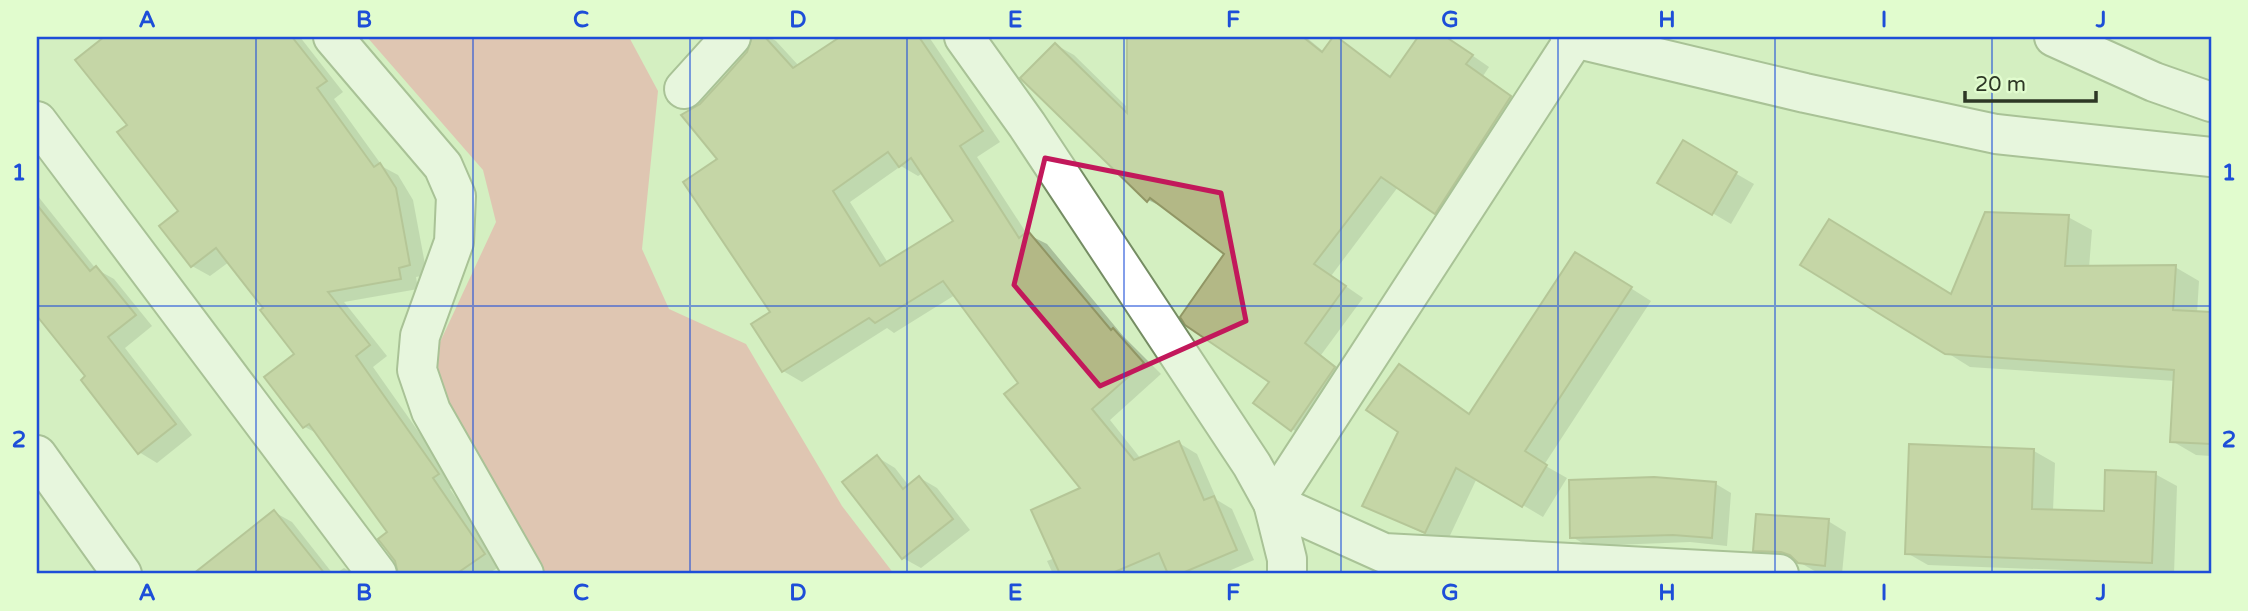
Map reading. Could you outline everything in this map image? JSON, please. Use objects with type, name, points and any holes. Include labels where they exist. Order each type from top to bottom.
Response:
[{"type":"street","points":[[333,37],[443,166],[456,196],[454,242],[420,337],[417,370],[431,411],[524,574]]},
{"type":"street","points":[[684,89],[731,37]]},
{"type":"street","points":[[964,37],[1057,170],[1252,465],[1273,503],[1287,559],[1287,574]]},
{"type":"street","points":[[1273,503],[1573,37],[1805,93],[1996,134],[2211,157]]},
{"type":"street","points":[[2054,37],[2154,82],[2211,102]]},
{"type":"street","points":[[37,121],[377,574]]},
{"type":"street","points":[[37,455],[122,574]]},
{"type":"street","points":[[1273,503],[1384,553],[1779,574]]},
{"type":"highlighted area","points":[[1045,158],[1221,193],[1246,321],[1100,386],[1014,285]]},
{"type":"shaded area","points":[[367,37],[629,37],[658,91],[642,249],[669,309],[746,344],[842,506],[894,574],[543,574],[436,380],[434,355],[496,222],[483,170]]},
{"type":"building","points":[[104,37],[292,37],[327,81],[317,88],[374,167],[380,163],[396,188],[410,265],[399,268],[401,279],[328,292],[370,345],[356,356],[439,474],[433,478],[485,554],[456,574],[398,574],[395,561],[378,539],[387,532],[309,424],[303,428],[264,377],[294,354],[260,310],[263,308],[216,248],[191,267],[159,226],[178,211],[117,132],[127,125],[75,60]]},
{"type":"building","points":[[752,37],[765,37],[793,68],[840,37],[919,37],[983,131],[960,146],[1019,238],[1028,231],[1111,330],[1113,328],[1144,363],[1092,409],[1134,460],[1179,441],[1204,500],[1214,496],[1237,550],[1180,574],[1168,574],[1159,553],[1110,574],[1060,574],[1031,510],[1080,488],[1004,394],[1018,383],[943,281],[875,323],[869,318],[782,372],[751,324],[770,312],[683,182],[717,159],[681,115],[700,104],[747,52]],"holes":[[[888,152],[899,167],[911,158],[953,221],[880,266],[833,191]]]},
{"type":"building","points":[[1127,37],[1303,37],[1322,52],[1333,37],[1337,37],[1390,77],[1418,37],[1446,37],[1473,55],[1466,64],[1511,96],[1435,214],[1381,177],[1314,264],[1346,286],[1305,343],[1335,367],[1291,431],[1253,403],[1269,382],[1185,325],[1180,317],[1224,254],[1150,198],[1147,202],[1020,78],[1055,43],[1127,113]]},
{"type":"building","points":[[1683,140],[1737,172],[1712,215],[1657,183]]},
{"type":"building","points":[[37,205],[90,271],[96,266],[136,315],[108,337],[176,424],[138,454],[81,380],[85,376],[37,316]]},
{"type":"building","points":[[1985,212],[2069,215],[2065,266],[2176,265],[2173,310],[2211,312],[2211,444],[2170,442],[2174,370],[1945,354],[1800,265],[1829,219],[1951,294]]},
{"type":"building","points":[[1575,252],[1632,287],[1525,451],[1547,465],[1522,507],[1456,468],[1425,533],[1362,506],[1398,432],[1366,410],[1399,364],[1469,414]]},
{"type":"building","points":[[1909,444],[2034,449],[2032,509],[2104,511],[2105,470],[2156,472],[2152,563],[1905,554]]},
{"type":"building","points":[[877,455],[903,489],[919,476],[953,519],[902,559],[842,482]]},
{"type":"building","points":[[1654,477],[1716,482],[1712,538],[1673,535],[1570,538],[1569,480]]},
{"type":"building","points":[[274,510],[325,574],[193,574]]},
{"type":"building","points":[[1756,514],[1829,519],[1825,566],[1798,563],[1790,555],[1781,552],[1753,551]]}]
